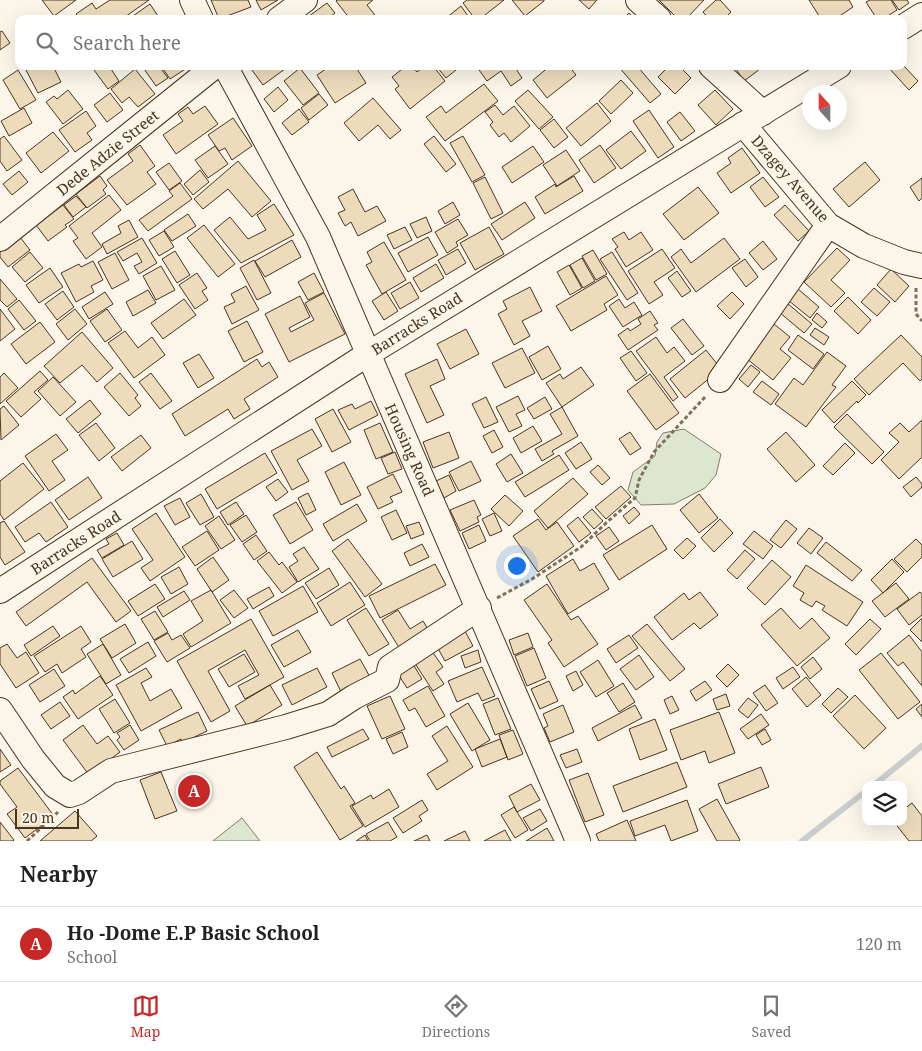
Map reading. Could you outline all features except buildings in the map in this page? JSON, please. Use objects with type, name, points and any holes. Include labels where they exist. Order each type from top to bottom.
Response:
[{"type":"street","points":[[192,0],[199,15]]},
{"type":"street","points":[[284,15],[305,0]]},
{"type":"street","points":[[638,0],[654,15]]},
{"type":"street","points":[[907,24],[922,15]]},
{"type":"street","name":"Dede Adzie Street","points":[[0,240],[210,70]]},
{"type":"street","name":"Housing Road","points":[[227,70],[318,237],[578,841]]},
{"type":"street","points":[[715,70],[763,113]]},
{"type":"street","name":"Barracks Road","points":[[0,592],[368,354],[833,70]]},
{"type":"street","name":"Dzagey Avenue","points":[[743,124],[828,225],[864,246],[904,262],[919,265]]},
{"type":"street","points":[[720,380],[828,225]]},
{"type":"street","points":[[0,710],[33,759],[55,786],[70,795],[79,792],[111,771],[286,727],[328,714],[354,697],[387,680],[390,668],[478,608]]},
{"type":"path","points":[[919,265],[916,314],[922,322]]},
{"type":"path","points":[[478,608],[532,579],[581,547],[635,498],[639,480],[654,452],[720,380]]},
{"type":"path","points":[[27,841],[56,815],[70,795]]},
{"type":"green space","points":[[684,429],[721,454],[716,475],[705,488],[674,504],[641,505],[628,490],[633,472],[655,456],[657,442],[663,433]]},
{"type":"green space","points":[[242,818],[260,841],[213,841]]},
{"type":"waterway","points":[[879,781],[922,746]]},
{"type":"waterway","points":[[802,841],[862,794]]},
{"type":"place","name":"Ho -Dome E.P Basic School","points":[[194,791]]}]
